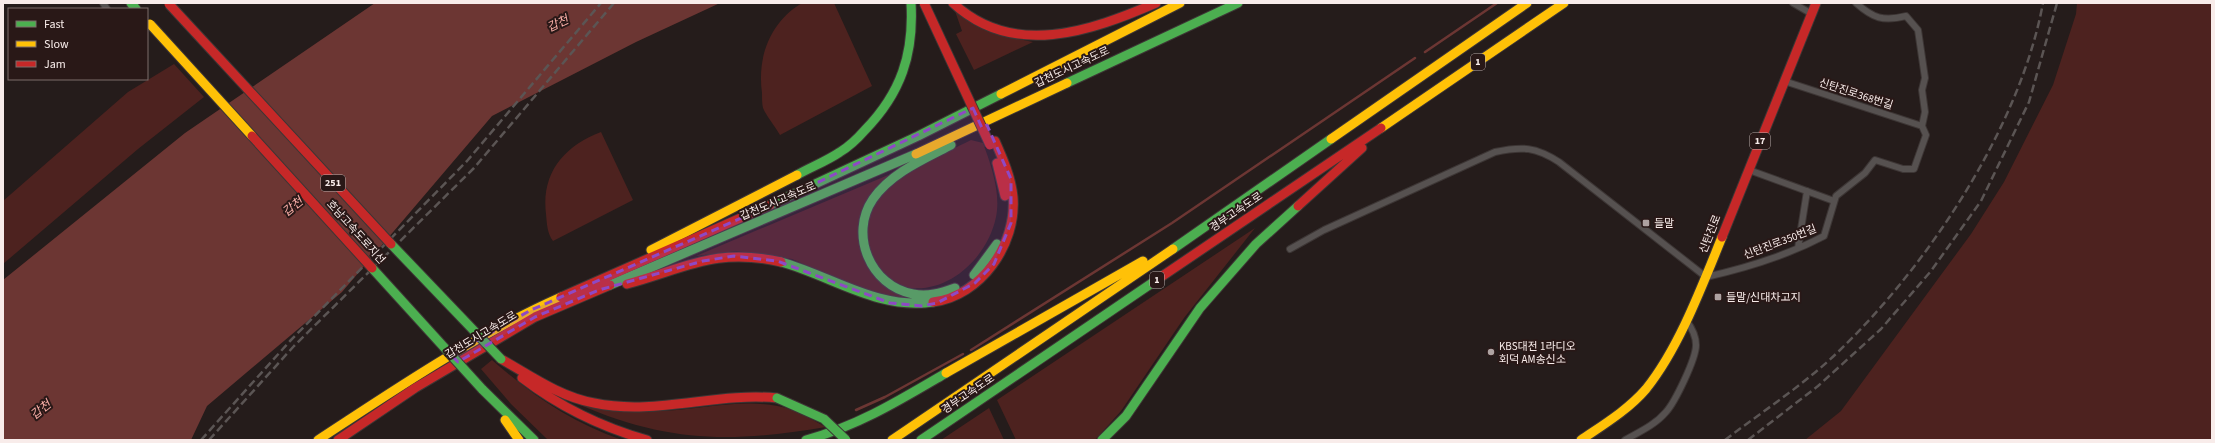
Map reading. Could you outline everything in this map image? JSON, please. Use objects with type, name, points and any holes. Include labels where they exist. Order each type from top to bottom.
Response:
[{"type":"main road","points":[[570,291],[841,152],[862,136],[888,105],[900,82],[911,49],[911,3]]},
{"type":"main road","points":[[599,290],[642,280],[703,261],[734,256],[777,261],[890,303],[922,306],[937,303],[965,290],[985,274],[994,264],[1008,237],[1013,208],[1011,179],[924,3]]},
{"type":"main road","points":[[931,3],[992,143],[1000,170],[1005,198],[1004,224],[995,249],[975,274],[949,290],[923,296],[895,289],[873,269],[865,251],[862,232],[865,215],[873,200],[885,185],[910,168],[1058,86]]},
{"type":"main road","points":[[953,3],[973,18],[995,28],[1014,34],[1043,37],[1064,36],[1105,24],[1156,3]]},
{"type":"main road","name":"갑천도시고속도로","points":[[318,440],[422,373],[519,316],[570,291],[762,209],[918,136],[1180,3]]},
{"type":"main road","name":"갑천도시고속도로","points":[[338,440],[415,388],[535,317],[926,149],[1238,3]]},
{"type":"main road","name":"경부고속도로","points":[[892,440],[1211,223],[1527,3]]},
{"type":"main road","name":"경부고속도로","points":[[921,440],[1564,3]]},
{"type":"main road","name":"호남고속도로지선","points":[[169,4],[339,190],[501,360]]},
{"type":"main road","name":"신탄진로","points":[[1581,440],[1622,412],[1645,390],[1667,359],[1706,277],[1784,81],[1817,4]]},
{"type":"main road","name":"호남고속도로지선","points":[[148,22],[482,389]]},
{"type":"main road","points":[[1102,440],[1126,416],[1200,308],[1256,244],[1392,120]]},
{"type":"main road","points":[[806,440],[856,424],[886,410],[927,384],[1211,223]]},
{"type":"main road","points":[[501,360],[542,383],[575,398],[605,405],[667,405],[745,396],[777,398],[812,412],[837,427],[846,440]]},
{"type":"main road","points":[[501,360],[538,391],[563,406],[597,424],[647,440]]},
{"type":"main road","points":[[482,389],[519,440]]},
{"type":"main road","points":[[482,389],[534,440]]},
{"type":"street","points":[[1793,3],[1812,14]]},
{"type":"street","points":[[1856,3],[1867,12],[1890,20],[1906,16],[1918,30],[1925,78],[1922,90],[1925,112],[1922,126]]},
{"type":"street","name":"신탄진로368번길","points":[[1784,81],[1922,126]]},
{"type":"street","name":"신탄진로350번길","points":[[1706,277],[1734,271],[1798,248],[1824,236],[1836,196],[1865,173],[1874,160],[1903,169],[1914,169],[1926,135],[1922,126]]},
{"type":"street","points":[[1290,249],[1324,230],[1495,152],[1518,147],[1543,152],[1559,162],[1706,277]]},
{"type":"street","points":[[1749,170],[1834,201]]},
{"type":"street","points":[[1798,248],[1807,190]]},
{"type":"street","points":[[1625,440],[1658,420],[1666,412],[1680,389],[1696,347],[1694,331],[1686,320]]},
{"type":"highlighted area","points":[[973,108],[982,128],[987,125],[1011,179],[1011,223],[994,264],[975,283],[937,303],[922,306],[890,303],[777,261],[734,256],[703,261],[599,290],[535,317],[458,362],[451,355],[531,310],[762,209]]},
{"type":"shaded area","points":[[802,3],[834,3],[872,86],[780,135],[763,108],[762,103],[761,80],[764,54],[774,30],[791,11]]},
{"type":"shaded area","points":[[2077,3],[2212,3],[2212,440],[1805,440],[1841,411],[1971,234],[2004,182],[2053,85],[2076,14]]},
{"type":"shaded area","points":[[955,11],[999,35],[1033,42],[974,70],[956,34],[962,31]]},
{"type":"shaded area","points":[[174,64],[204,97],[138,149],[3,264],[3,201],[128,92]]},
{"type":"shaded area","points":[[601,132],[633,200],[553,241],[548,228],[545,199],[551,174],[566,153],[576,145]]},
{"type":"shaded area","points":[[971,140],[983,143],[994,179],[997,208],[992,231],[976,258],[966,269],[953,278],[926,288],[909,288],[902,286],[884,275],[873,261],[869,250],[868,223],[875,202],[882,192],[918,166]]},
{"type":"shaded area","points":[[893,173],[864,214],[872,269],[917,300],[890,297],[848,283],[792,259],[737,251],[696,256]]},
{"type":"shaded area","points":[[1255,228],[1184,318],[1121,411],[1095,440],[1016,440],[997,400]]},
{"type":"shaded area","points":[[492,360],[522,385],[553,407],[586,425],[622,440],[548,440],[511,404],[481,369]]},
{"type":"shaded area","points":[[578,404],[641,411],[663,411],[728,404],[761,404],[793,410],[826,427],[760,436],[700,436],[671,433],[641,426],[611,417]]},
{"type":"shaded area","points":[[989,408],[1004,440],[941,440]]},
{"type":"water","name":"갑천","points":[[375,3],[720,3],[636,42],[492,116],[342,292],[207,406],[191,440],[3,440],[3,280],[185,133]]},
{"type":"waterway","points":[[1425,52],[1497,3]]},
{"type":"waterway","points":[[971,350],[1172,223],[1415,58]]},
{"type":"waterway","points":[[856,410],[885,397],[963,354]]},
{"type":"railway","points":[[201,440],[290,341],[467,161],[601,3]]},
{"type":"railway","points":[[209,440],[294,346],[474,168],[614,3]]},
{"type":"railway","points":[[1725,440],[1798,386],[1839,351],[1873,316],[1906,277],[1937,235],[1966,191],[1992,145],[2014,97],[2031,50],[2043,3]]},
{"type":"railway","points":[[1748,440],[1818,386],[1881,329],[1931,271],[1981,201],[2029,102],[2057,3]]},
{"type":"traffic: fast","points":[[131,3],[135,8]]},
{"type":"traffic: fast","points":[[797,175],[844,150],[860,136],[888,102],[903,72],[907,56],[910,39],[911,3]]},
{"type":"traffic: fast","points":[[1067,83],[1238,3]]},
{"type":"traffic: fast","points":[[770,205],[918,136],[1001,94]]},
{"type":"traffic: fast","points":[[1173,249],[1331,139]]},
{"type":"traffic: fast","points":[[951,145],[919,161],[898,174],[880,190],[873,199],[866,213],[863,227],[864,242],[868,257],[875,270],[885,281],[898,289],[919,295],[934,294],[955,288]]},
{"type":"traffic: fast","points":[[610,285],[916,154]]},
{"type":"traffic: fast","points":[[1102,440],[1126,416],[1200,308],[1256,244],[1298,206]]},
{"type":"traffic: fast","points":[[391,244],[501,359]]},
{"type":"traffic: fast","points":[[974,275],[997,244]]},
{"type":"traffic: fast","points":[[781,262],[874,297],[912,303],[933,302]]},
{"type":"traffic: fast","points":[[372,268],[482,389]]},
{"type":"traffic: fast","points":[[921,440],[1155,281]]},
{"type":"traffic: fast","points":[[806,440],[861,420],[946,373]]},
{"type":"traffic: fast","points":[[482,389],[534,440]]},
{"type":"traffic: fast","points":[[777,398],[824,419],[846,440]]},
{"type":"traffic: slow","points":[[1001,94],[1180,3]]},
{"type":"traffic: slow","points":[[1331,139],[1527,3]]},
{"type":"traffic: slow","points":[[1381,128],[1564,3]]},
{"type":"traffic: slow","points":[[150,24],[252,136]]},
{"type":"traffic: slow","points":[[916,154],[1067,83]]},
{"type":"traffic: slow","points":[[651,250],[797,175]]},
{"type":"traffic: slow","points":[[1581,440],[1615,417],[1631,404],[1646,389],[1658,373],[1689,316],[1722,237]]},
{"type":"traffic: slow","points":[[892,440],[1173,249]]},
{"type":"traffic: slow","points":[[946,373],[1143,261]]},
{"type":"traffic: slow","points":[[318,440],[406,382],[467,345],[561,297]]},
{"type":"traffic: slow","points":[[505,420],[519,440]]},
{"type":"traffic: jam","points":[[924,3],[990,145]]},
{"type":"traffic: jam","points":[[953,3],[976,20],[1001,31],[1026,35],[1053,34],[1079,30],[1105,23],[1156,3]]},
{"type":"traffic: jam","points":[[1722,237],[1816,3]]},
{"type":"traffic: jam","points":[[169,4],[391,244]]},
{"type":"traffic: jam","points":[[1155,281],[1381,128]]},
{"type":"traffic: jam","points":[[252,136],[372,268]]},
{"type":"traffic: jam","points":[[933,302],[950,298],[966,290],[980,279],[992,265],[1002,249],[1009,232],[1013,215],[1012,190],[1006,168],[995,141]]},
{"type":"traffic: jam","points":[[1298,206],[1362,148]]},
{"type":"traffic: jam","points":[[997,163],[1005,196]]},
{"type":"traffic: jam","points":[[561,297],[770,205]]},
{"type":"traffic: jam","points":[[627,284],[702,261],[719,258],[758,258],[781,262]]},
{"type":"traffic: jam","points":[[338,440],[415,388],[535,317],[610,285]]},
{"type":"traffic: jam","points":[[501,359],[558,391],[569,396],[594,403],[640,407],[663,406],[731,398],[777,398]]},
{"type":"traffic: jam","points":[[522,378],[551,398],[582,415],[613,429],[647,440]]},
{"type":"place","name":"들말","points":[[1646,223]]},
{"type":"place","name":"들말/신대차고지","points":[[1718,297]]},
{"type":"place","name":"KBS대전 1라디오 회덕 AM송신소","points":[[1491,352]]}]
